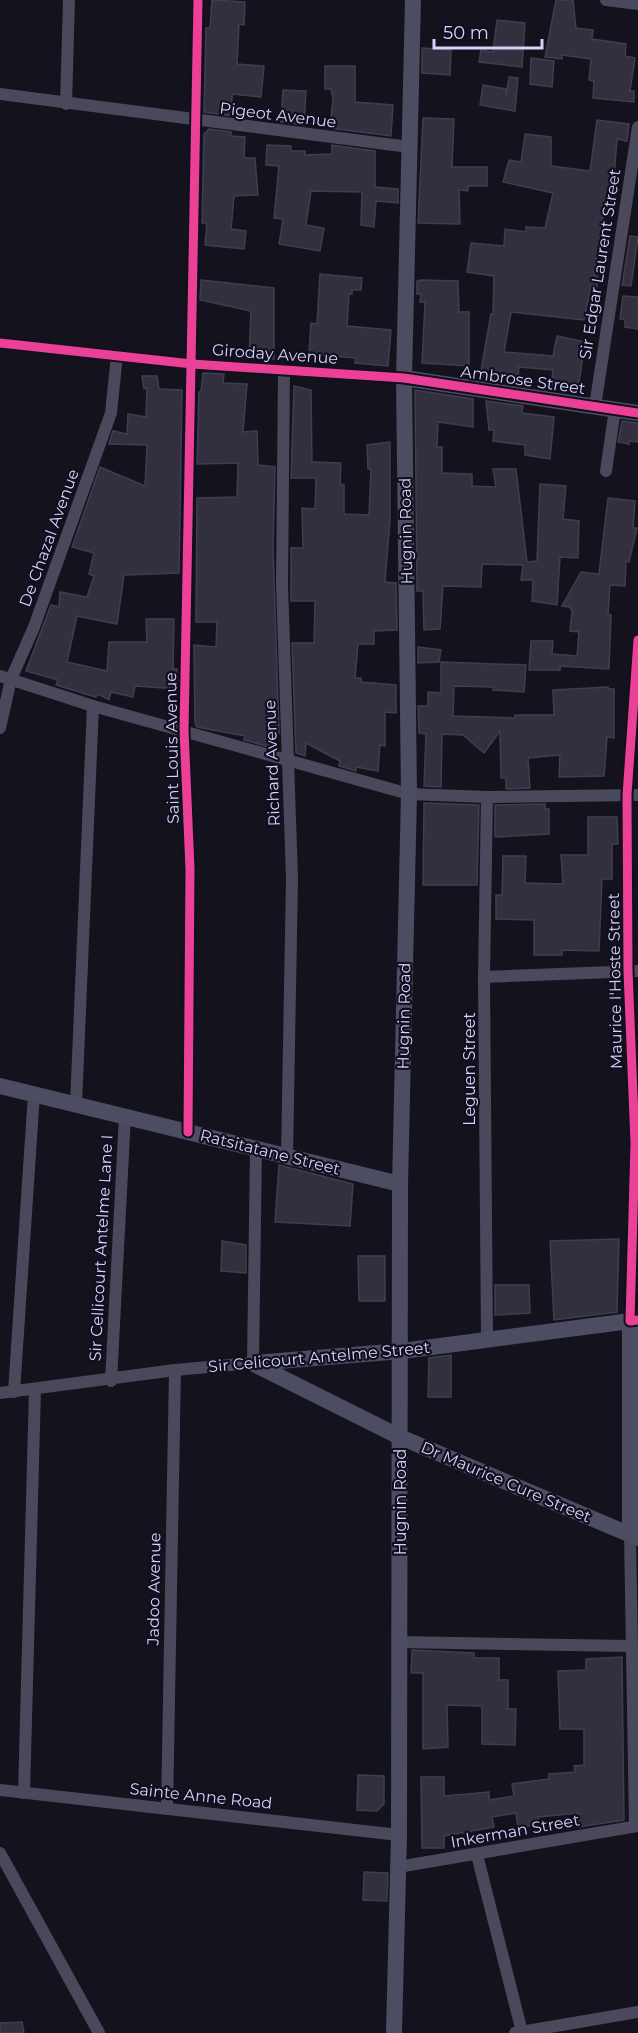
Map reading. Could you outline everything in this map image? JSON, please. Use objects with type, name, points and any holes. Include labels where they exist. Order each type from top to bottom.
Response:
[{"type":"main road","name":"Hugnin Road","points":[[394,2033],[399,1835],[402,1351],[400,1184],[408,794],[404,378],[414,0]]},
{"type":"main road","name":"Ambrose Street","points":[[404,378],[638,413]]},
{"type":"main road","name":"Ratsitatane Street","points":[[0,1086],[400,1184]]},
{"type":"main road","name":"Sir Celicourt Antelme Street","points":[[253,1363],[402,1351],[634,1320]]},
{"type":"main road","points":[[634,1320],[634,1536]]},
{"type":"main road","name":"Dr Maurice Cure Street","points":[[253,1363],[400,1437],[634,1536]]},
{"type":"street","points":[[66,104],[69,0]]},
{"type":"street","name":"Saint Louis Avenue","points":[[188,1132],[190,869],[184,730],[198,0]]},
{"type":"street","points":[[606,0],[638,4]]},
{"type":"street","name":"Pigeot Avenue","points":[[0,94],[409,147]]},
{"type":"street","name":"Sir Edgar Laurent Street","points":[[595,406],[638,127]]},
{"type":"street","name":"Giroday Avenue","points":[[0,344],[192,364],[404,378]]},
{"type":"street","name":"De Chazal Avenue","points":[[0,728],[5,678],[34,627],[111,413],[117,355]]},
{"type":"street","name":"Richard Avenue","points":[[284,370],[282,585],[292,878],[286,1156]]},
{"type":"street","points":[[606,471],[615,409]]},
{"type":"street","name":"Maurice I'Hoste Street","points":[[634,1320],[632,795],[638,640]]},
{"type":"street","points":[[5,678],[93,706],[408,794],[487,797],[632,795]]},
{"type":"street","points":[[76,1104],[93,706]]},
{"type":"street","name":"Leguen Street","points":[[487,797],[484,977],[487,1340]]},
{"type":"street","points":[[484,977],[633,971]]},
{"type":"street","points":[[14,1392],[34,1094]]},
{"type":"street","name":"Sir Cellicourt Antelme Lane I","points":[[111,1381],[125,1116]]},
{"type":"street","points":[[253,1363],[256,1149]]},
{"type":"street","name":"Sir Celicourt Antelme Street","points":[[0,1394],[111,1381],[175,1370],[253,1363]]},
{"type":"street","name":"Jadoo Avenue","points":[[167,1809],[175,1370]]},
{"type":"street","points":[[24,1793],[34,1390]]},
{"type":"street","points":[[634,1536],[630,1646],[636,1826]]},
{"type":"street","points":[[399,1642],[630,1646]]},
{"type":"street","name":"Sainte Anne Road","points":[[0,1790],[399,1835]]},
{"type":"street","name":"Inkerman Street","points":[[398,1867],[636,1826]]},
{"type":"street","points":[[0,1853],[99,2033]]},
{"type":"street","points":[[477,1855],[518,2032],[638,2012]]},
{"type":"building","points":[[212,0],[245,2],[244,25],[239,24],[237,64],[264,66],[261,97],[232,94],[232,116],[204,112],[206,28],[210,28]]},
{"type":"building","points":[[556,0],[573,0],[576,28],[593,30],[592,39],[626,44],[625,56],[635,58],[630,91],[634,91],[634,102],[593,98],[594,81],[589,80],[591,59],[562,55],[562,59],[545,57]]},
{"type":"building","points":[[497,20],[525,23],[522,67],[479,62],[481,50],[493,52]]},
{"type":"building","points":[[422,48],[451,50],[450,75],[422,73]]},
{"type":"building","points":[[531,58],[554,61],[552,87],[530,84]]},
{"type":"building","points":[[325,66],[355,66],[355,102],[393,105],[391,136],[330,128],[333,98],[331,89],[325,89]]},
{"type":"building","points":[[509,77],[518,78],[515,111],[480,105],[483,85],[506,89],[506,97]]},
{"type":"building","points":[[283,90],[306,91],[304,125],[281,122]]},
{"type":"building","points":[[423,118],[454,119],[452,167],[487,167],[487,186],[468,186],[468,191],[459,190],[460,224],[418,223]]},
{"type":"building","points":[[597,120],[629,124],[627,141],[617,139],[612,203],[605,202],[594,275],[598,276],[597,287],[591,286],[584,320],[511,312],[504,352],[553,356],[557,336],[585,342],[578,389],[551,385],[553,370],[519,367],[518,378],[494,374],[494,379],[480,376],[491,314],[493,314],[494,276],[467,272],[471,243],[504,246],[505,229],[526,232],[526,227],[545,228],[553,193],[503,182],[509,160],[521,162],[525,134],[551,137],[551,166],[590,171]]},
{"type":"building","points":[[209,129],[231,132],[231,136],[245,137],[244,158],[255,158],[258,195],[234,196],[231,229],[246,231],[244,249],[205,245],[207,224],[202,223],[204,134]]},
{"type":"building","points":[[267,145],[291,146],[291,151],[305,151],[305,155],[332,154],[332,145],[375,151],[375,187],[398,189],[398,203],[376,201],[374,227],[361,225],[362,192],[311,191],[306,225],[324,228],[320,251],[279,244],[283,219],[274,218],[279,166],[266,165]]},
{"type":"building","points":[[630,236],[638,237],[631,286],[622,285]]},
{"type":"building","points":[[320,274],[362,278],[361,290],[352,290],[352,294],[349,294],[347,326],[391,330],[388,366],[355,363],[356,358],[309,354],[311,323],[317,324]]},
{"type":"building","points":[[201,280],[274,288],[274,359],[249,356],[251,311],[200,300]]},
{"type":"building","points":[[417,281],[458,281],[459,312],[469,312],[469,366],[422,363],[425,302],[420,302],[421,294],[417,294]]},
{"type":"building","points":[[623,296],[638,297],[638,329],[625,327],[625,320],[620,319]]},
{"type":"building","points":[[203,373],[224,374],[223,383],[247,384],[243,432],[257,431],[258,465],[275,467],[273,547],[279,733],[273,732],[270,747],[244,740],[245,736],[197,727],[195,722],[194,645],[216,647],[217,622],[196,622],[197,498],[237,497],[238,463],[197,464],[199,392],[201,392]]},
{"type":"building","points":[[142,376],[157,376],[159,389],[182,390],[179,573],[124,575],[117,624],[77,616],[67,662],[107,671],[109,642],[147,642],[146,619],[174,619],[173,669],[177,669],[177,689],[135,686],[133,697],[111,692],[109,700],[98,694],[96,697],[56,685],[58,680],[26,671],[51,605],[59,607],[60,592],[87,597],[94,576],[89,574],[94,553],[72,547],[100,467],[145,486],[147,445],[109,444],[113,431],[127,434],[128,414],[146,417],[147,388],[144,389]]},
{"type":"building","points":[[294,386],[311,390],[312,462],[341,463],[340,484],[344,485],[344,514],[369,515],[371,469],[368,469],[367,445],[390,442],[390,520],[385,582],[396,583],[397,630],[374,631],[374,644],[358,644],[355,678],[361,678],[361,682],[396,685],[396,713],[385,712],[385,746],[380,745],[378,771],[356,767],[356,771],[339,766],[340,761],[306,743],[305,756],[296,753],[292,643],[314,643],[315,601],[291,601],[291,548],[303,548],[302,508],[315,509],[316,478],[291,478]]},
{"type":"building","points":[[415,390],[473,399],[473,427],[438,422],[437,447],[442,447],[442,473],[472,474],[472,486],[496,487],[493,469],[516,469],[527,562],[537,561],[540,484],[566,486],[563,519],[579,521],[578,558],[560,557],[557,605],[532,601],[533,580],[521,580],[523,565],[482,564],[481,587],[443,586],[440,629],[424,630],[423,591],[417,591]]},
{"type":"building","points":[[486,401],[523,406],[522,413],[554,417],[550,459],[525,455],[525,445],[493,441],[494,430],[489,430]]},
{"type":"building","points":[[622,421],[638,423],[638,442],[629,441],[629,444],[618,442]]},
{"type":"building","points":[[608,498],[635,501],[633,528],[637,528],[629,562],[626,561],[625,586],[610,585],[609,669],[560,666],[560,670],[529,670],[531,641],[553,641],[552,654],[577,656],[579,632],[570,631],[572,611],[570,607],[562,606],[581,572],[599,574]]},
{"type":"building","points":[[418,647],[441,650],[439,662],[418,663]]},
{"type":"building","points":[[441,662],[526,665],[524,692],[493,690],[494,687],[454,686],[453,716],[515,718],[515,715],[554,715],[553,690],[608,687],[608,689],[614,689],[614,738],[607,737],[604,776],[559,777],[560,755],[528,758],[530,788],[506,789],[506,778],[501,778],[500,731],[484,753],[463,735],[442,734],[441,787],[424,786],[426,734],[419,733],[418,706],[428,706],[428,692],[441,693]]},
{"type":"building","points":[[424,803],[479,805],[477,885],[423,885]]},
{"type":"building","points":[[545,804],[545,809],[549,809],[549,834],[495,837],[495,805]]},
{"type":"building","points":[[588,817],[617,817],[618,844],[612,844],[612,879],[602,879],[599,951],[562,950],[562,955],[534,955],[534,920],[496,919],[496,895],[502,895],[503,856],[526,856],[525,883],[563,884],[561,855],[588,855]]},
{"type":"building","points":[[279,1165],[353,1184],[350,1226],[275,1222]]},
{"type":"building","points":[[619,1239],[617,1312],[554,1320],[550,1241]]},
{"type":"building","points":[[222,1241],[246,1245],[246,1273],[221,1271]]},
{"type":"building","points":[[358,1256],[385,1256],[385,1301],[359,1301]]},
{"type":"building","points":[[495,1285],[529,1285],[530,1313],[495,1315]]},
{"type":"building","points":[[451,1355],[451,1397],[428,1397],[429,1358]]},
{"type":"building","points":[[412,1650],[474,1653],[474,1658],[499,1658],[499,1680],[508,1680],[508,1709],[516,1709],[515,1745],[482,1744],[482,1706],[447,1705],[448,1747],[423,1749],[423,1673],[411,1673]]},
{"type":"building","points":[[622,1657],[624,1820],[579,1827],[578,1813],[538,1817],[539,1824],[518,1828],[516,1813],[492,1817],[494,1827],[444,1836],[444,1848],[422,1848],[421,1777],[444,1777],[444,1796],[489,1792],[489,1800],[514,1796],[512,1784],[549,1779],[549,1774],[575,1772],[574,1766],[584,1765],[584,1729],[560,1729],[558,1671],[586,1670],[586,1659]]},
{"type":"building","points":[[358,1775],[384,1776],[384,1804],[377,1811],[357,1810]]},
{"type":"building","points":[[364,1872],[388,1873],[387,1901],[363,1900]]},
{"type":"building","points":[[22,2022],[24,2033],[0,2033],[0,2023]]},
{"type":"cycle path","points":[[188,1132],[190,869],[184,730],[198,0]]},
{"type":"cycle path","points":[[0,343],[192,364],[404,378],[638,413]]},
{"type":"cycle path","points":[[638,640],[627,795],[628,971],[635,1143],[630,1321],[638,1320]]}]
